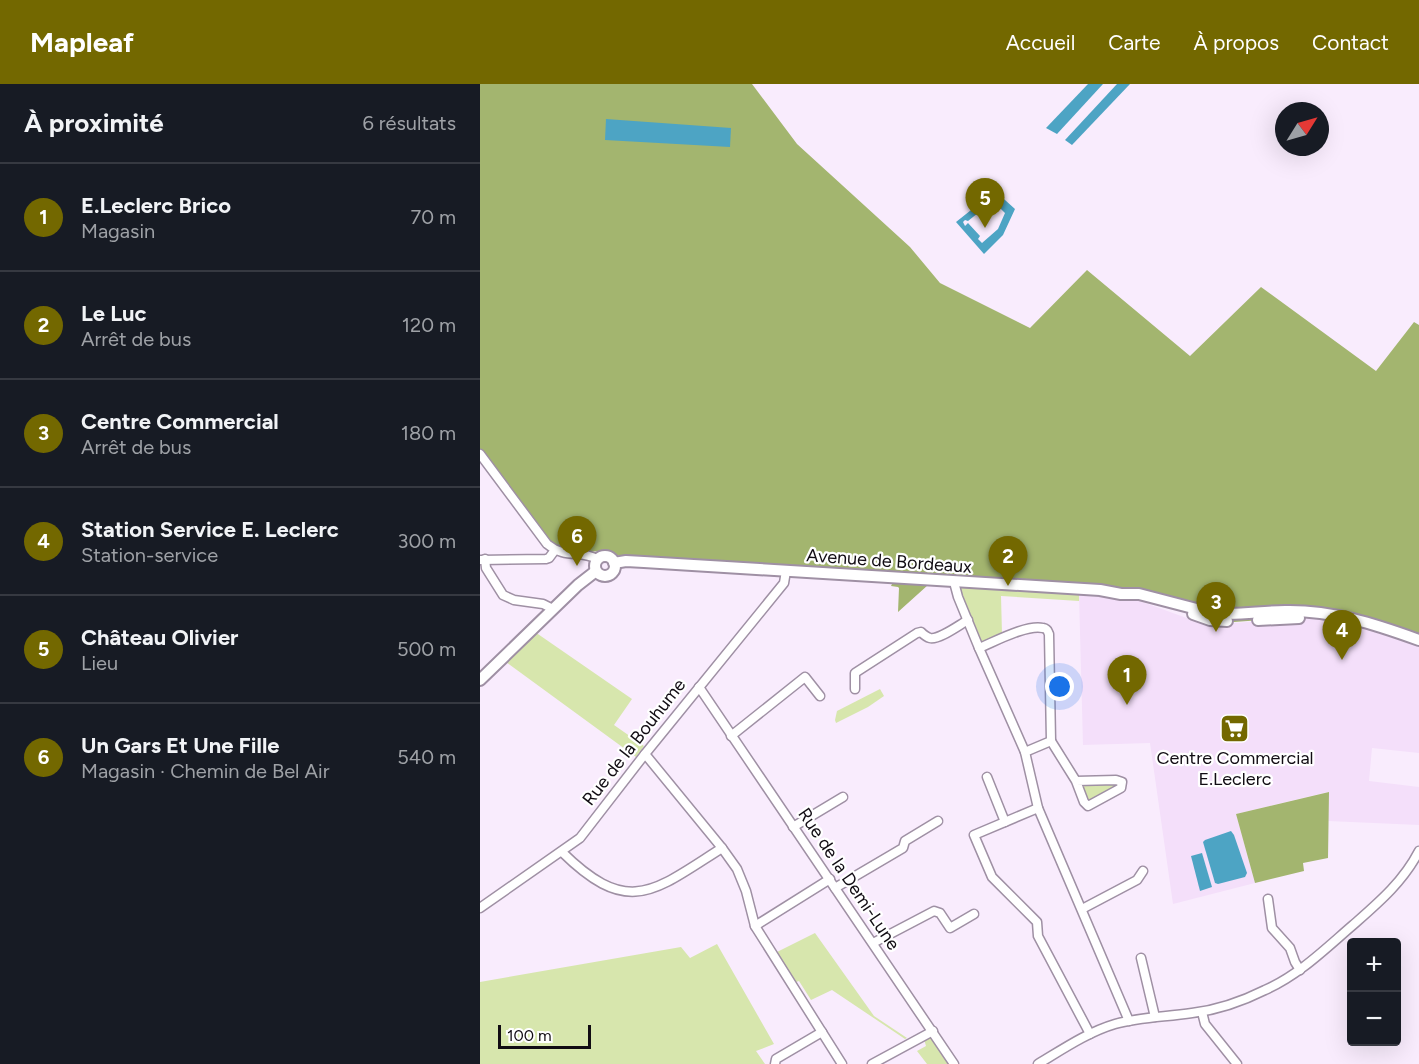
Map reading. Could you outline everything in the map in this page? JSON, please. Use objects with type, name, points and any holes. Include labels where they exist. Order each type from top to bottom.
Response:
[{"type":"main road","points":[[602,556],[607,556],[614,563],[613,572],[607,576],[596,571],[597,560],[602,556]]},
{"type":"main road","name":"Avenue de Bordeaux","points":[[614,563],[626,561],[1100,590],[1158,602],[1210,620],[1234,622],[1332,617],[1371,624]]},
{"type":"main road","points":[[480,680],[578,585],[596,571]]},
{"type":"main road","name":"Avenue de Bordeaux","points":[[1127,595],[1139,594],[1212,613],[1237,615],[1302,611],[1350,617],[1371,624]]},
{"type":"main road","points":[[1371,624],[1419,640]]},
{"type":"street","points":[[480,454],[541,537],[555,550],[597,560]]},
{"type":"street","points":[[553,609],[543,604],[514,600],[503,595],[482,560],[546,559],[555,550]]},
{"type":"street","name":"Rue de la Bouhume","points":[[480,908],[580,838],[784,583],[786,571]]},
{"type":"street","points":[[954,582],[979,648],[1025,752],[1038,808],[1129,1021]]},
{"type":"street","points":[[855,689],[855,674],[917,633],[921,632],[931,638],[938,637],[968,620]]},
{"type":"street","points":[[979,648],[1029,629],[1047,630],[1049,634],[1051,741],[1076,781],[1084,802],[1088,806],[1121,788],[1122,782],[1116,780],[1076,781]]},
{"type":"street","points":[[731,736],[806,677],[820,696]]},
{"type":"street","name":"Rue de la Demi-Lune","points":[[699,687],[954,1064]]},
{"type":"street","points":[[1025,752],[1051,741]]},
{"type":"street","points":[[645,754],[738,869],[755,926],[842,1064]]},
{"type":"street","points":[[987,777],[1005,822]]},
{"type":"street","points":[[793,826],[843,797]]},
{"type":"street","points":[[1038,808],[974,835],[992,877],[1037,922],[1038,936],[1090,1034]]},
{"type":"street","points":[[835,888],[903,848],[905,841],[938,821]]},
{"type":"street","points":[[562,852],[599,882],[620,891],[639,892],[661,886],[723,848]]},
{"type":"street","points":[[1038,1064],[1090,1034],[1114,1024],[1202,1012],[1265,991],[1300,970],[1390,891],[1419,851]]},
{"type":"street","points":[[1082,909],[1137,880],[1143,871]]},
{"type":"street","points":[[755,926],[830,879]]},
{"type":"street","points":[[1268,899],[1272,928],[1290,948],[1294,962],[1300,970]]},
{"type":"street","points":[[873,943],[934,911],[940,913],[950,928],[974,914]]},
{"type":"street","points":[[1141,958],[1155,1017]]},
{"type":"street","points":[[1202,1012],[1205,1024],[1237,1064]]},
{"type":"street","points":[[872,1064],[933,1031]]},
{"type":"street","points":[[775,1064],[776,1059],[822,1032]]},
{"type":"shaded area","points":[[1079,595],[1137,600],[1206,625],[1302,618],[1334,620],[1419,643],[1419,753],[1372,748],[1369,781],[1419,787],[1419,825],[1328,821],[1328,792],[1236,814],[1255,883],[1173,904],[1150,743],[1083,745]]},
{"type":"green space","points":[[480,84],[752,84],[797,144],[910,247],[940,283],[1030,328],[1087,270],[1190,356],[1261,287],[1376,371],[1414,322],[1419,325],[1419,640],[1332,617],[1234,622],[1210,620],[1157,602],[1132,597],[644,562],[627,555],[599,551],[568,554],[555,550],[480,454]]},
{"type":"green space","points":[[893,582],[928,585],[898,612],[899,588],[891,586]]},
{"type":"green space","points":[[961,587],[1079,595],[1079,601],[1001,596],[1002,634],[982,642],[962,594],[958,592]]},
{"type":"green space","points":[[535,632],[632,699],[614,725],[644,746],[636,757],[506,662]]},
{"type":"green space","points":[[880,689],[884,696],[836,723],[837,711]]},
{"type":"green space","points":[[1115,782],[1117,786],[1090,801],[1083,788],[1084,784]]},
{"type":"green space","points":[[1329,792],[1328,858],[1303,863],[1304,871],[1255,883],[1236,814]]},
{"type":"green space","points":[[815,933],[874,1016],[907,1038],[905,1039],[832,990],[811,1000],[799,981],[793,983],[775,953]]},
{"type":"green space","points":[[717,944],[774,1044],[756,1051],[765,1064],[480,1064],[480,982],[681,947],[690,958]]},
{"type":"green space","points":[[930,1035],[948,1064],[927,1064],[917,1051],[926,1046],[924,1039]]},
{"type":"water","points":[[1088,84],[1103,84],[1057,134],[1046,128]]},
{"type":"water","points":[[1117,84],[1130,84],[1072,145],[1065,140]]},
{"type":"water","points":[[606,119],[731,128],[730,147],[605,140]]},
{"type":"water","points":[[995,191],[1015,209],[1003,235],[984,254],[956,222]],"holes":[[[993,201],[1005,213],[998,229],[982,243],[978,239],[980,236],[968,223],[965,226],[963,222],[968,221]]]},
{"type":"water","points":[[1231,831],[1247,873],[1245,877],[1218,884],[1215,883],[1203,842]]},
{"type":"water","points":[[1202,853],[1212,887],[1200,891],[1191,856]]},
{"type":"place","name":"Château Olivier","points":[[985,228]]},
{"type":"place","name":"Un Gars Et Une Fille","points":[[577,566]]},
{"type":"place","name":"Le Luc","points":[[1008,586]]},
{"type":"place","name":"Centre Commercial","points":[[1216,632]]},
{"type":"place","name":"Station Service E. Leclerc","points":[[1342,660]]},
{"type":"place","name":"E.Leclerc Brico","points":[[1127,705]]},
{"type":"place","name":"Centre Commercial E.Leclerc","points":[[1235,729]]}]
